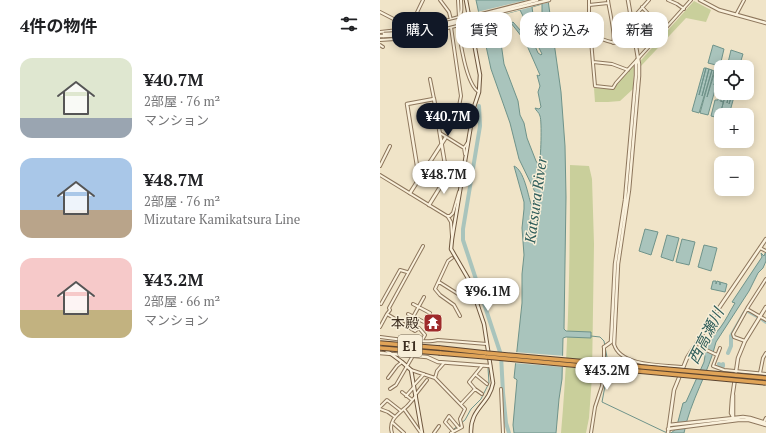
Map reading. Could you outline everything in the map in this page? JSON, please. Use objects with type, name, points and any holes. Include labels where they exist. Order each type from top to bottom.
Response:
[{"type":"highway","name":"E1","points":[[380,343],[440,348],[487,355],[766,383]]},
{"type":"highway","name":"E1","points":[[380,347],[766,378]]},
{"type":"street","points":[[417,12],[423,0]]},
{"type":"street","points":[[440,0],[449,12],[461,96],[459,106],[466,116],[470,128]]},
{"type":"street","points":[[459,0],[462,12]]},
{"type":"street","points":[[466,0],[468,12]]},
{"type":"street","points":[[494,12],[537,0]]},
{"type":"street","points":[[498,12],[549,0]]},
{"type":"street","points":[[589,0],[589,12]]},
{"type":"street","points":[[628,0],[631,12]]},
{"type":"street","points":[[638,12],[649,0]]},
{"type":"street","points":[[668,0],[684,9]]},
{"type":"street","points":[[668,27],[691,0]]},
{"type":"street","points":[[700,0],[719,10],[766,23]]},
{"type":"street","points":[[736,15],[744,0]]},
{"type":"street","points":[[590,5],[608,2],[612,23]]},
{"type":"street","points":[[642,7],[647,12]]},
{"type":"street","points":[[380,12],[392,18]]},
{"type":"street","points":[[450,19],[456,18]]},
{"type":"street","points":[[380,34],[409,35],[456,22]]},
{"type":"street","points":[[380,40],[410,38],[456,26]]},
{"type":"street","points":[[380,34],[392,32]]},
{"type":"street","points":[[462,48],[465,64],[474,88],[478,92]]},
{"type":"street","points":[[452,237],[470,128],[478,92],[480,75],[475,48]]},
{"type":"street","points":[[592,48],[595,86],[613,88],[648,48]]},
{"type":"street","points":[[591,433],[595,407],[603,379],[604,347],[611,342],[614,282],[629,190],[639,76],[636,48]]},
{"type":"street","points":[[593,62],[612,64],[628,70]]},
{"type":"street","points":[[428,205],[447,176],[430,79]]},
{"type":"street","points":[[420,178],[407,104],[434,99]]},
{"type":"street","points":[[440,133],[464,148],[466,156]]},
{"type":"street","points":[[410,194],[446,137]]},
{"type":"street","points":[[464,148],[469,141]]},
{"type":"street","points":[[380,166],[390,146]]},
{"type":"street","points":[[380,175],[447,216],[451,221],[452,249],[469,280],[484,324],[493,377],[492,389],[486,400],[472,418],[471,433]]},
{"type":"street","points":[[447,216],[450,216],[453,213],[461,189]]},
{"type":"street","points":[[668,433],[674,390],[687,358],[766,239]]},
{"type":"street","points":[[620,240],[614,344],[618,352],[630,361],[683,367]]},
{"type":"street","points":[[380,327],[390,310],[389,308],[407,272],[423,246]]},
{"type":"street","points":[[761,248],[766,251]]},
{"type":"street","points":[[452,258],[448,261],[436,291],[454,305],[460,316]]},
{"type":"street","points":[[381,304],[383,297],[400,270],[407,272]]},
{"type":"street","points":[[745,342],[734,337],[733,334],[766,279]]},
{"type":"street","points":[[439,282],[458,294]]},
{"type":"street","points":[[413,317],[424,297]]},
{"type":"street","points":[[413,304],[430,313]]},
{"type":"street","points":[[733,419],[733,394],[738,358],[745,342],[766,307]]},
{"type":"street","points":[[747,309],[766,320]]},
{"type":"street","points":[[387,314],[415,331],[419,328],[421,329],[425,336],[396,385],[390,389]]},
{"type":"street","points":[[408,314],[424,322]]},
{"type":"street","points":[[380,337],[422,341],[438,340],[487,344]]},
{"type":"street","points":[[698,342],[700,347],[717,355]]},
{"type":"street","points":[[380,347],[392,354],[411,370],[421,433]]},
{"type":"street","points":[[694,349],[700,347]]},
{"type":"street","points":[[720,348],[713,366],[724,370],[766,374]]},
{"type":"street","points":[[380,353],[414,355],[430,358],[444,363],[490,366]]},
{"type":"street","points":[[760,373],[763,358],[766,353]]},
{"type":"street","points":[[388,378],[402,362]]},
{"type":"street","points":[[435,378],[444,363]]},
{"type":"street","points":[[482,366],[469,382],[482,394]]},
{"type":"street","points":[[411,370],[435,378],[461,404],[465,409],[460,418],[462,427],[458,426],[452,431],[445,422],[449,416],[458,426]]},
{"type":"street","points":[[406,396],[424,374]]},
{"type":"street","points":[[475,374],[487,384]]},
{"type":"street","points":[[483,381],[486,378]]},
{"type":"street","points":[[392,433],[391,430],[395,417],[412,400],[427,380]]},
{"type":"street","points":[[461,404],[475,389]]},
{"type":"street","points":[[501,389],[503,433]]},
{"type":"street","points":[[402,392],[412,400]]},
{"type":"street","points":[[385,397],[401,411]]},
{"type":"street","points":[[387,400],[380,408],[395,417]]},
{"type":"street","points":[[404,409],[421,433]]},
{"type":"street","points":[[668,429],[746,417],[765,423],[766,418]]},
{"type":"street","points":[[393,423],[404,433]]},
{"type":"street","points":[[669,426],[695,424]]},
{"type":"street","points":[[434,433],[439,426]]},
{"type":"green space","points":[[694,1],[711,10],[706,22],[686,18],[668,37],[668,30]]},
{"type":"green space","points":[[652,48],[658,48],[641,66],[641,60]]},
{"type":"green space","points":[[634,66],[633,89],[620,101],[595,102],[594,88],[614,89],[617,83]]},
{"type":"green space","points":[[570,165],[589,166],[592,179],[594,244],[592,376],[589,418],[586,433],[561,433],[566,366],[570,232]]},
{"type":"water","points":[[476,0],[548,0],[550,12],[542,12],[542,4],[532,7],[533,12],[521,12],[520,10],[512,12],[479,12]]},
{"type":"water","points":[[513,22],[520,30],[520,35],[512,24]]},
{"type":"water","points":[[713,45],[724,49],[721,60],[714,60],[714,64],[708,63]]},
{"type":"water","name":"Katsura River","points":[[486,48],[502,48],[504,64],[518,101],[520,115],[524,123],[527,138],[536,161],[539,164],[541,148],[541,119],[535,108],[539,109],[541,107],[538,92],[540,86],[537,75],[540,75],[528,48],[536,48],[538,53],[541,55],[542,54],[539,48],[555,48],[561,92],[565,146],[566,197],[564,329],[566,331],[591,332],[591,338],[563,338],[562,379],[556,433],[514,433],[513,425],[517,380],[514,378],[522,303],[522,274],[524,255],[522,228],[524,202],[514,166],[523,177],[531,204],[533,205],[535,204],[535,192],[519,159],[510,123],[491,69]]},
{"type":"water","points":[[731,50],[743,54],[741,60],[729,60]]},
{"type":"water","points":[[704,68],[712,70],[699,113],[692,111]]},
{"type":"water","points":[[712,70],[714,71],[707,97],[714,74],[714,94],[708,115],[700,113]]},
{"type":"water","points":[[715,100],[720,100],[723,102],[721,100],[724,100],[722,108],[714,108],[714,117],[711,116]]},
{"type":"water","points":[[724,100],[730,100],[729,104],[730,100],[733,100],[731,108],[722,108]]},
{"type":"water","points":[[645,229],[658,232],[651,255],[639,251]]},
{"type":"water","points":[[667,235],[679,238],[673,261],[661,257]]},
{"type":"water","points":[[682,239],[695,242],[689,265],[676,262]]},
{"type":"water","points":[[704,245],[717,248],[711,271],[698,267]]},
{"type":"water","points":[[766,251],[766,261],[763,268],[758,273],[749,291],[716,342],[684,433],[671,433],[676,429],[683,403],[686,402],[704,362],[705,356],[702,351],[704,347],[722,325],[735,303],[732,302],[762,257],[761,253],[764,256]]},
{"type":"water","points":[[713,281],[716,281],[716,284],[717,281],[727,284],[725,292],[711,289]]},
{"type":"pier","points":[[527,0],[550,0],[550,2],[512,12],[477,12]]},
{"type":"pier","points":[[514,352],[565,356],[564,367],[513,363]]},
{"type":"waterway","points":[[479,106],[480,126],[463,229],[463,240],[501,355],[506,423],[509,433]]},
{"type":"waterway","points":[[748,311],[757,316]]},
{"type":"waterway","points":[[728,353],[731,346],[731,336],[745,312]]},
{"type":"waterway","points":[[762,319],[766,322]]},
{"type":"waterway","points":[[591,336],[600,337],[604,341],[608,363]]},
{"type":"waterway","points":[[719,364],[723,366],[723,364]]},
{"type":"waterway","points":[[449,433],[465,420],[471,409],[481,399],[489,383],[488,368]]},
{"type":"waterway","points":[[608,370],[602,402],[665,432],[671,433]]},
{"type":"place","name":"本殿","points":[[433,323]]},
{"type":"water label","name":"西高瀬川","points":[[706,336]]}]
